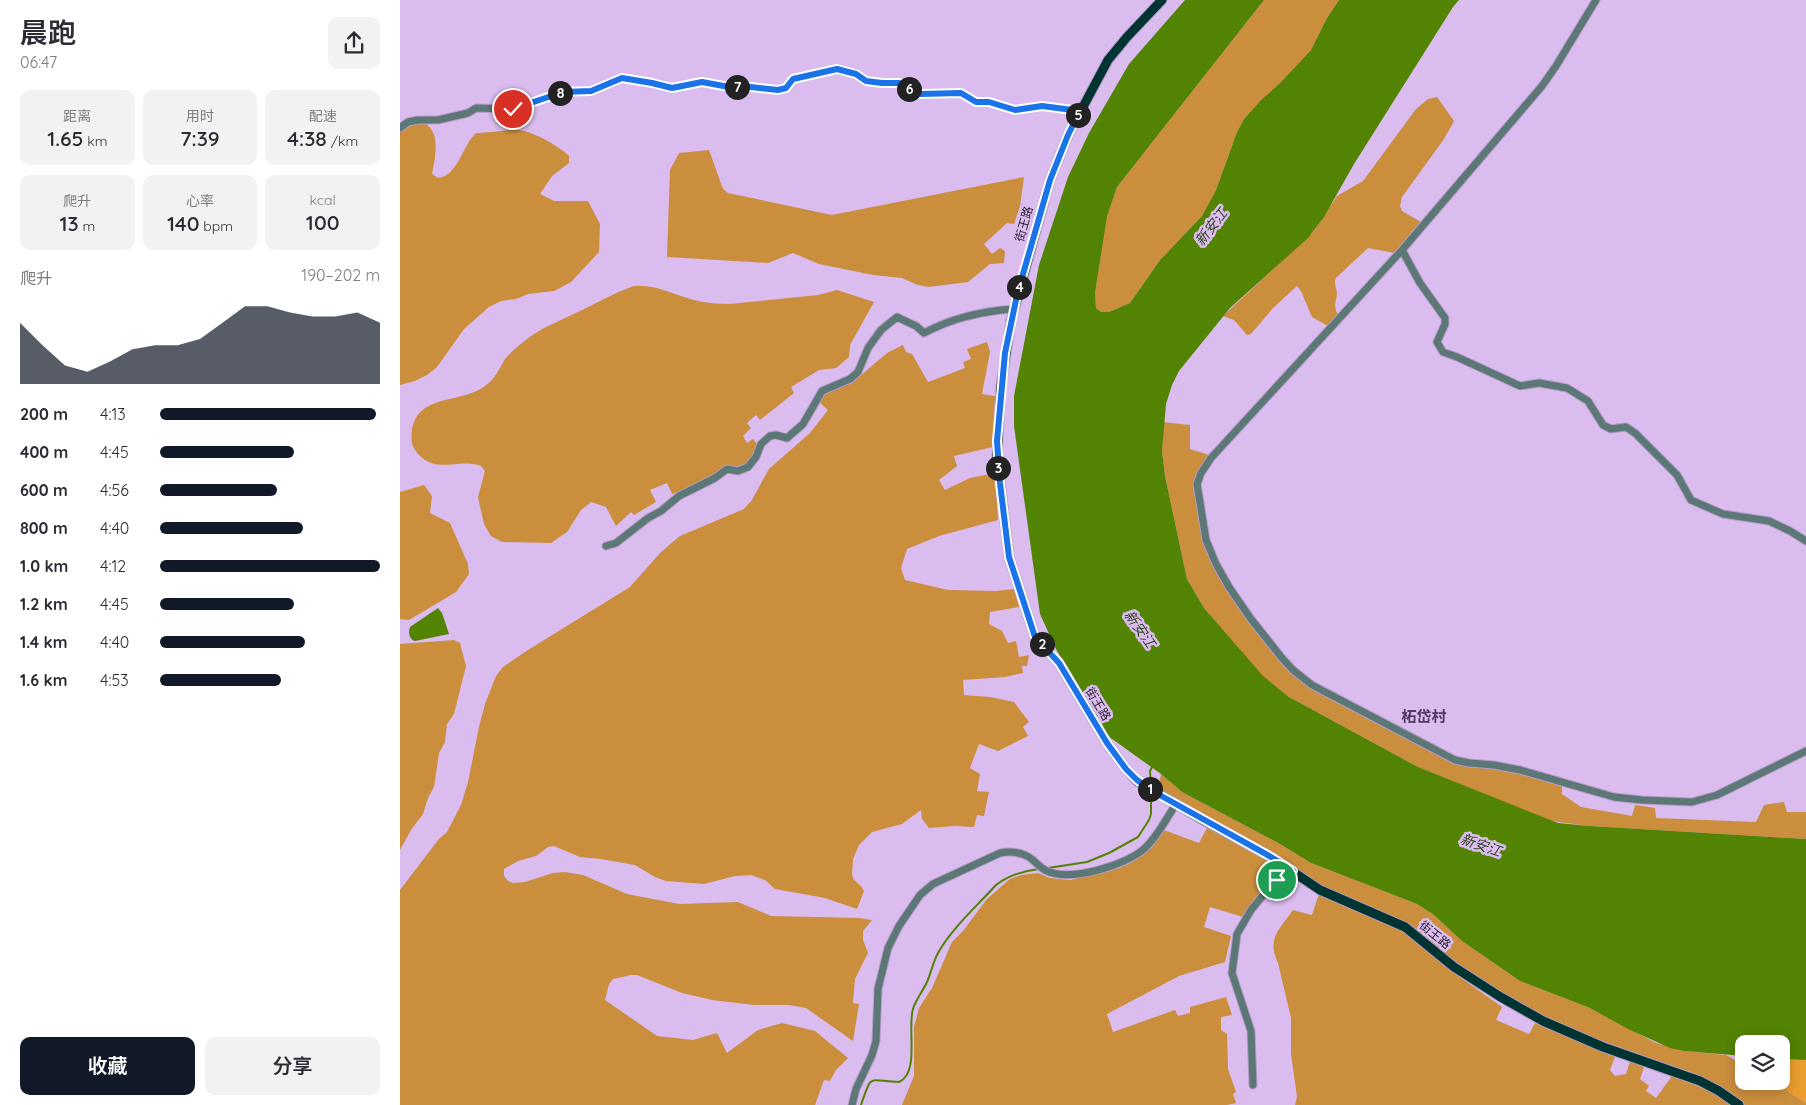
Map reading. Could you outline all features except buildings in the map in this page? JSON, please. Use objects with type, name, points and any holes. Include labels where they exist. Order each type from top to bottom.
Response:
[{"type":"main road","name":"街王路","points":[[1162,0],[1115,51],[1068,135],[1050,180],[1014,309],[1003,367],[997,441],[1009,557],[1035,637],[1059,663],[1119,761],[1137,780],[1156,793],[1271,857],[1320,890],[1405,927],[1454,967],[1543,1021],[1603,1047],[1700,1081],[1739,1105]]},
{"type":"street","points":[[1596,0],[1542,86],[1402,250],[1211,458],[1199,476],[1198,492],[1206,540],[1216,564],[1251,619],[1293,670],[1312,685],[1429,745],[1448,757],[1463,762],[1520,770],[1614,796],[1669,802],[1692,802],[1706,799],[1806,751]]},
{"type":"street","points":[[400,128],[408,122],[438,120],[468,113],[476,108],[513,109],[563,92],[591,91],[622,78],[672,88],[702,82],[729,87],[742,86],[778,90],[786,88],[793,79],[837,69],[856,74],[866,81],[899,83],[920,94],[961,93],[976,102],[989,102],[1015,110],[1042,106],[1080,111]]},
{"type":"street","points":[[1402,250],[1420,283],[1446,318],[1437,342],[1443,352],[1457,356],[1520,386],[1539,383],[1568,388],[1588,401],[1602,425],[1610,428],[1626,427],[1635,433],[1677,475],[1691,500],[1723,514],[1769,521],[1806,541]]},
{"type":"street","points":[[606,546],[616,543],[679,496],[715,478],[727,469],[738,471],[748,467],[756,457],[762,444],[770,436],[789,437],[803,424],[822,391],[850,379],[858,372],[869,346],[881,330],[896,317],[916,326],[924,333],[958,319],[998,310],[1014,309]]},
{"type":"street","points":[[852,1105],[856,1089],[872,1055],[876,1041],[878,989],[886,954],[899,926],[924,890],[933,884],[1006,852],[1024,854],[1045,870],[1056,874],[1065,875],[1100,869],[1132,857],[1145,848],[1176,804]]},
{"type":"street","points":[[1253,1085],[1251,1031],[1232,972],[1237,934],[1251,910],[1269,888],[1277,880],[1293,871]]},
{"type":"shaded area","points":[[1264,0],[1339,0],[1327,18],[1311,50],[1244,119],[1237,132],[1216,190],[1202,216],[1160,260],[1130,303],[1109,312],[1101,312],[1096,308],[1095,293],[1106,216],[1117,187]]},
{"type":"shaded area","points":[[1437,97],[1454,121],[1444,139],[1402,197],[1400,206],[1402,211],[1421,222],[1395,253],[1368,248],[1336,278],[1337,294],[1335,307],[1338,314],[1328,326],[1312,317],[1297,286],[1273,308],[1251,334],[1247,335],[1234,320],[1223,316],[1314,231],[1337,196],[1363,181],[1416,109],[1428,99]]},
{"type":"shaded area","points":[[422,122],[428,126],[435,137],[436,145],[432,174],[438,178],[450,172],[476,133],[520,130],[542,138],[560,149],[569,156],[569,163],[552,176],[540,194],[554,201],[588,201],[600,224],[599,252],[571,282],[554,291],[528,294],[516,299],[501,301],[489,307],[464,329],[437,367],[415,381],[400,385],[400,130],[410,124]]},
{"type":"shaded area","points":[[709,150],[723,189],[728,193],[832,215],[1024,177],[1020,206],[1014,224],[1007,223],[984,244],[992,254],[1000,248],[1005,251],[1004,263],[990,264],[968,282],[928,287],[902,278],[873,275],[819,264],[793,253],[768,263],[667,257],[670,170],[679,153]]},
{"type":"shaded area","points":[[634,286],[657,288],[694,300],[716,304],[818,295],[837,290],[874,302],[850,345],[849,357],[836,368],[819,370],[791,387],[794,393],[760,420],[756,415],[747,423],[751,428],[743,436],[747,443],[753,439],[759,446],[753,459],[744,468],[727,467],[703,483],[672,494],[667,483],[650,490],[656,502],[634,515],[631,512],[616,526],[606,507],[591,502],[581,510],[567,532],[551,543],[502,542],[491,536],[484,524],[478,497],[485,471],[481,466],[472,464],[438,465],[422,458],[415,450],[412,441],[412,431],[416,419],[422,410],[431,405],[475,392],[485,386],[494,377],[505,359],[536,333]]},
{"type":"shaded area","points":[[987,342],[990,352],[982,394],[995,396],[993,447],[954,456],[957,466],[939,480],[945,490],[970,478],[995,473],[998,520],[939,536],[907,549],[901,568],[905,580],[948,590],[996,591],[1014,589],[1019,607],[990,612],[989,624],[1002,631],[1008,643],[1016,641],[1019,657],[1029,655],[1027,666],[1022,666],[1023,673],[1005,677],[963,680],[964,695],[990,697],[1014,702],[1029,722],[1023,727],[1028,736],[998,751],[979,744],[970,768],[980,774],[977,791],[989,792],[984,816],[977,815],[974,827],[929,828],[922,819],[921,810],[902,824],[872,832],[859,845],[853,859],[852,875],[864,891],[857,909],[825,898],[775,889],[765,880],[751,875],[735,876],[704,884],[666,881],[635,865],[580,857],[554,846],[548,847],[536,856],[518,861],[504,869],[504,876],[513,883],[525,882],[553,873],[565,872],[583,875],[627,894],[679,904],[738,902],[771,916],[872,920],[863,931],[863,940],[868,953],[855,979],[853,1003],[859,1004],[853,1041],[806,1008],[789,1005],[754,1005],[712,1000],[682,993],[637,975],[613,979],[609,984],[605,1000],[657,1036],[693,1040],[717,1033],[727,1053],[758,1030],[782,1023],[815,1031],[848,1058],[836,1070],[830,1081],[824,1080],[815,1105],[400,1105],[400,890],[438,840],[447,832],[461,805],[485,704],[496,676],[503,667],[528,650],[630,587],[661,552],[680,536],[744,509],[752,500],[769,469],[810,433],[828,410],[819,402],[824,392],[852,383],[887,353],[903,345],[906,352],[912,354],[928,382],[965,368],[963,362],[971,359],[967,349]]},
{"type":"shaded area","points":[[1163,422],[1190,425],[1190,449],[1209,455],[1197,477],[1204,541],[1218,575],[1255,627],[1307,685],[1447,759],[1501,768],[1562,785],[1562,794],[1581,807],[1632,816],[1635,805],[1655,808],[1656,818],[1756,822],[1764,805],[1784,802],[1787,812],[1806,812],[1806,839],[1590,826],[1550,821],[1418,767],[1289,697],[1262,676],[1204,608],[1187,579],[1165,476],[1162,451]]},
{"type":"shaded area","points":[[424,485],[432,496],[430,513],[450,523],[468,564],[469,574],[456,592],[409,620],[400,619],[400,492]]},
{"type":"shaded area","points":[[454,640],[460,643],[466,666],[454,714],[447,724],[445,742],[439,753],[434,787],[423,814],[400,850],[400,644]]},
{"type":"shaded area","points":[[1161,774],[1182,792],[1280,844],[1311,863],[1417,904],[1434,915],[1462,941],[1520,981],[1590,1008],[1656,1043],[1684,1051],[1726,1055],[1735,1060],[1735,1090],[1786,1090],[1806,1103],[1806,1105],[1745,1105],[1720,1088],[1545,1018],[1501,993],[1449,958],[1414,929],[1321,887],[1158,790]]},
{"type":"shaded area","points":[[1207,828],[1276,864],[1263,879],[1269,883],[1243,917],[1210,907],[1204,927],[1231,936],[1225,962],[1179,976],[1107,1014],[1113,1032],[1175,1010],[1178,1016],[1190,1013],[1190,1007],[1226,997],[1232,1015],[1221,1017],[1221,1030],[1227,1034],[1228,1069],[1236,1092],[1233,1094],[1236,1103],[1227,1105],[902,1105],[914,1076],[914,1027],[919,1008],[932,988],[952,942],[963,931],[987,899],[1010,879],[1021,875],[1038,873],[1050,878],[1070,880],[1119,868],[1134,861],[1147,850],[1164,830],[1199,843]]},
{"type":"shaded area","points":[[1319,894],[1393,925],[1422,945],[1454,973],[1502,1007],[1496,1020],[1529,1034],[1535,1023],[1615,1057],[1610,1070],[1615,1076],[1626,1074],[1630,1061],[1644,1067],[1640,1079],[1649,1086],[1646,1091],[1656,1098],[1672,1076],[1710,1092],[1731,1105],[1295,1105],[1297,1097],[1291,1054],[1291,1018],[1273,947],[1276,934],[1293,910],[1312,915]]},
{"type":"shaded area","points":[[1790,1059],[1806,1060],[1806,1103],[1786,1090],[1790,1090]]},
{"type":"water","name":"新安江","points":[[1185,0],[1264,0],[1117,187],[1107,216],[1095,293],[1096,308],[1101,312],[1109,312],[1130,303],[1160,260],[1202,216],[1216,190],[1237,132],[1244,119],[1311,50],[1327,18],[1339,0],[1459,0],[1354,164],[1324,217],[1308,238],[1230,308],[1179,371],[1172,385],[1166,404],[1162,451],[1165,476],[1187,579],[1204,608],[1263,676],[1289,697],[1418,767],[1558,823],[1806,839],[1806,1060],[1790,1059],[1790,1035],[1735,1035],[1735,1055],[1670,1048],[1628,1029],[1590,1008],[1520,981],[1462,941],[1434,915],[1417,904],[1311,863],[1280,844],[1182,792],[1161,774],[1108,736],[1056,649],[1040,614],[1014,426],[1014,396],[1039,265],[1068,177],[1089,133],[1129,64]]},
{"type":"water","points":[[438,608],[442,613],[449,634],[415,641],[411,639],[410,627]]},
{"type":"waterway","points":[[1151,784],[1150,771],[1152,767]]},
{"type":"waterway","points":[[1048,868],[1087,862],[1109,853],[1138,837],[1151,814],[1151,794]]},
{"type":"waterway","points":[[861,1105],[867,1087],[872,1081],[899,1082],[905,1077],[911,1060],[913,1009],[943,944],[996,885],[1016,874],[1039,869]]},
{"type":"district","name":"柘岱村","points":[[1424,717]]},
{"type":"route","points":[[513,109],[563,92],[591,91],[622,78],[672,88],[697,82],[706,82],[734,88],[742,86],[778,90],[786,88],[793,79],[837,69],[856,74],[866,81],[899,83],[915,93],[940,95],[961,93],[972,101],[989,102],[1010,110],[1023,110],[1042,106],[1080,111],[1050,180],[1017,295],[1005,353],[997,456],[1009,557],[1035,637],[1050,651],[1059,663],[1107,743],[1126,769],[1137,780],[1156,793],[1249,844],[1293,871],[1277,880]]}]
